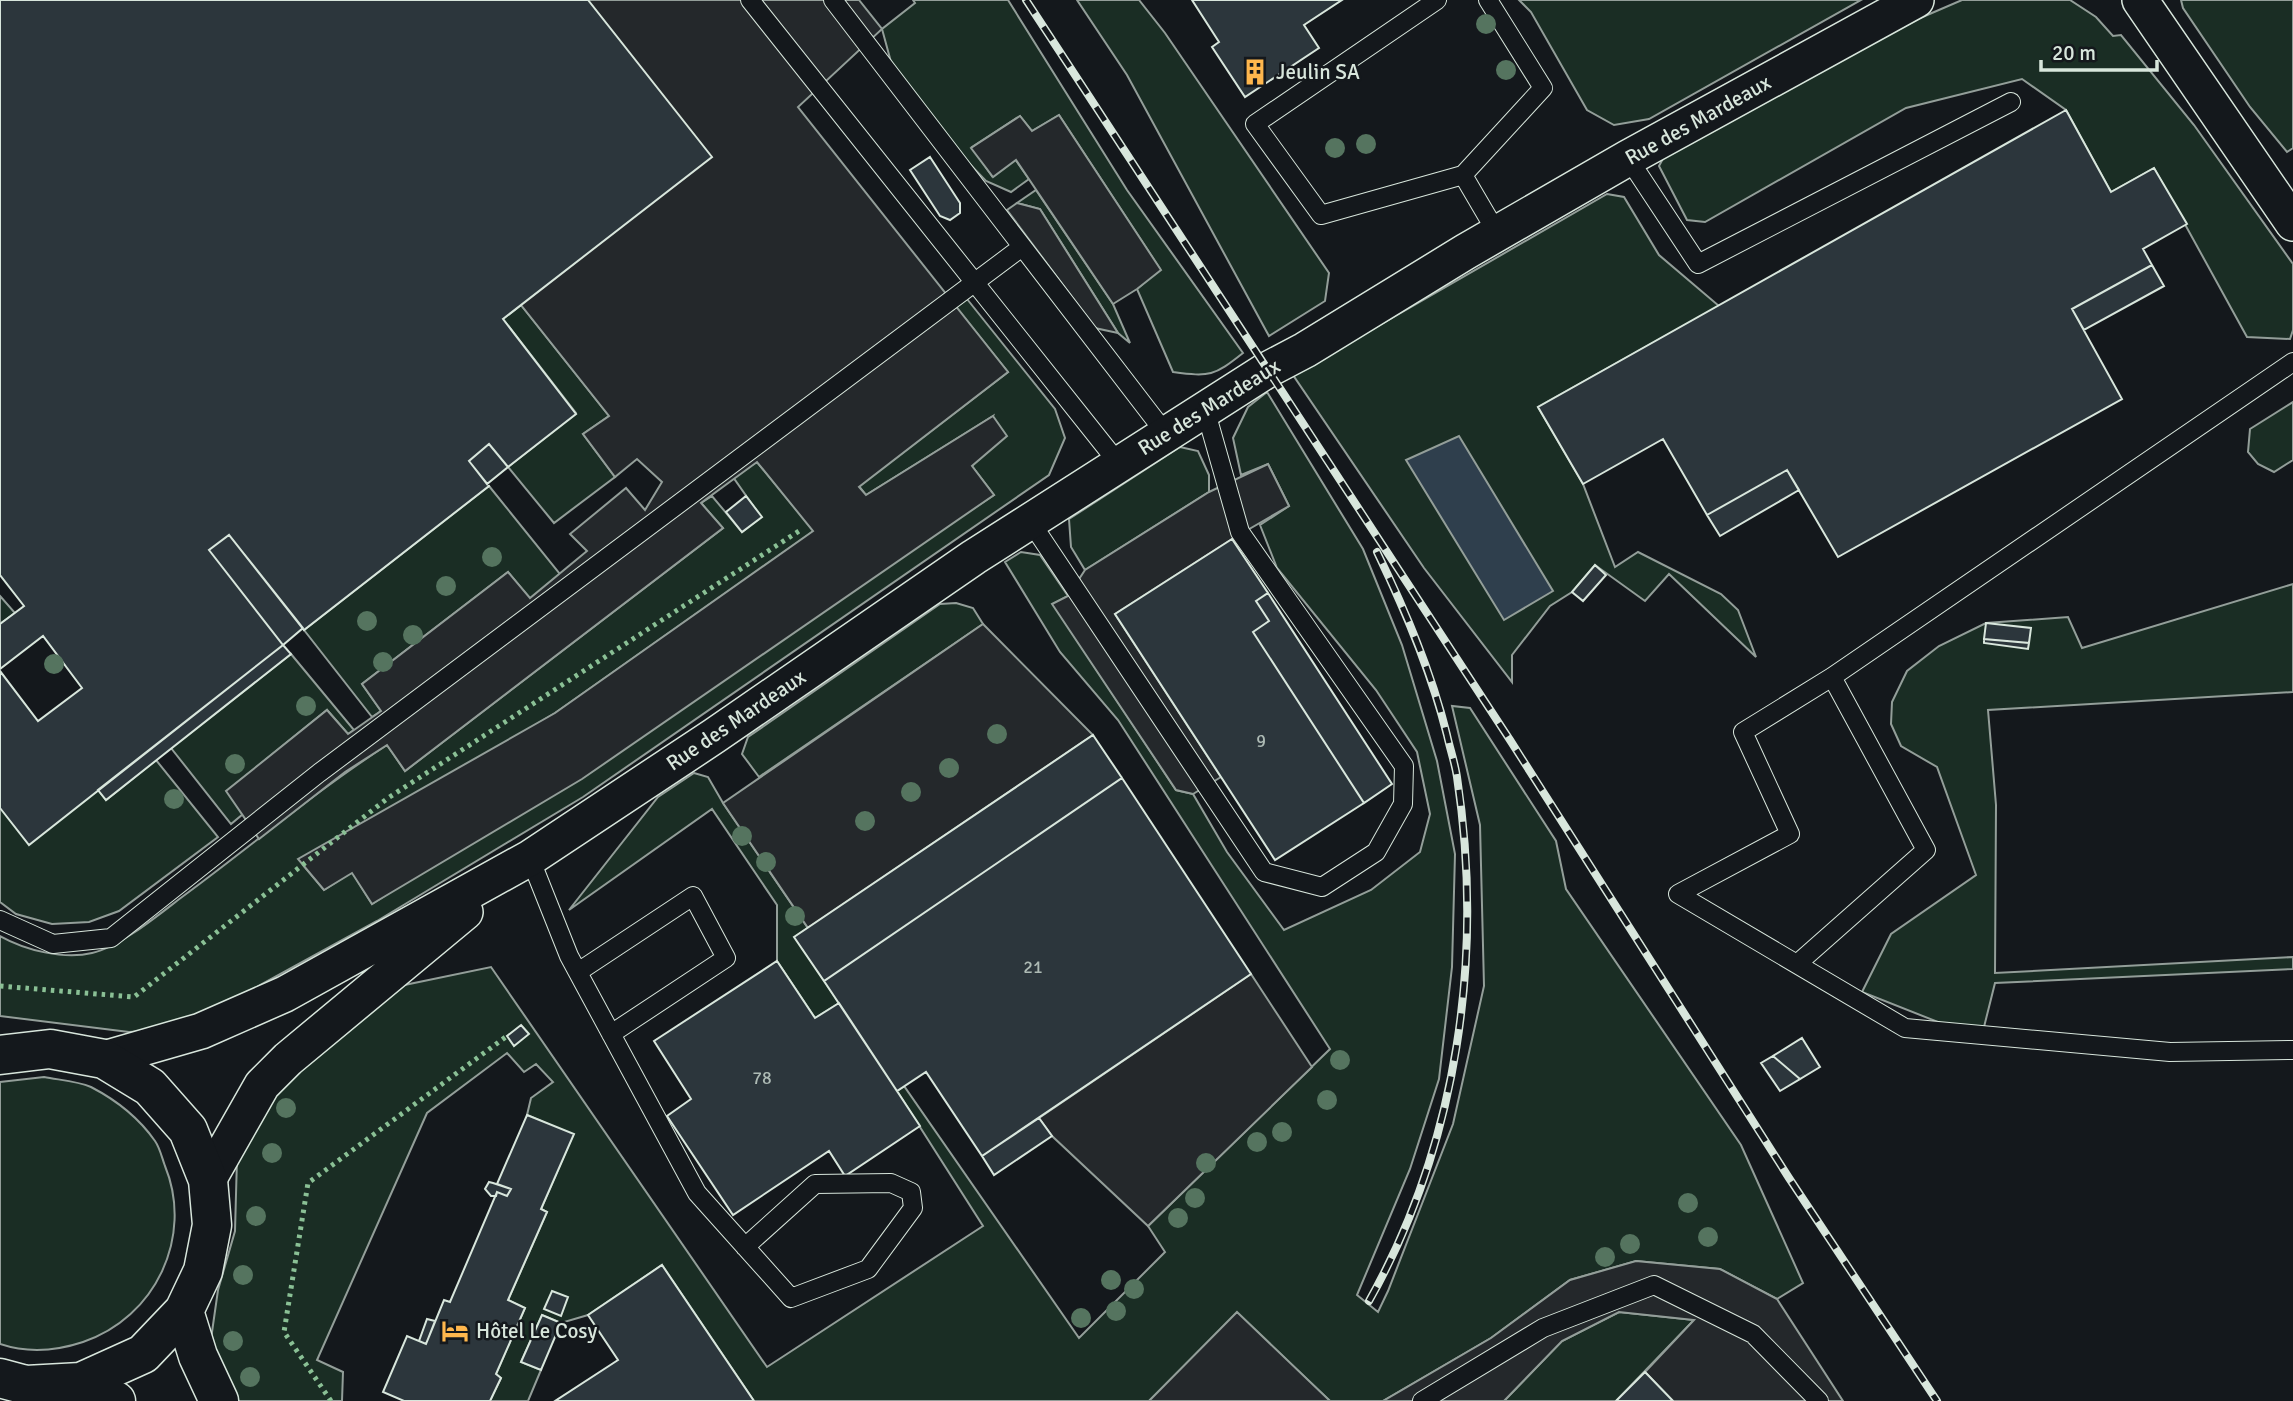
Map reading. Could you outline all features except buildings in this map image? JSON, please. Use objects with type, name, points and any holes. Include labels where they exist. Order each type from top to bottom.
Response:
[{"type":"main road","points":[[0,1055],[50,1048],[104,1059],[150,1087],[188,1130],[208,1180],[212,1225],[203,1271],[184,1311],[142,1354],[81,1381],[26,1385],[0,1378]]},
{"type":"main road","points":[[184,1311],[198,1356],[219,1401]]},
{"type":"main road","points":[[81,1381],[116,1401]]},
{"type":"street","name":"Rue des Mardeaux","points":[[104,1059],[201,1031],[285,994],[530,858],[1030,521],[1267,370],[1306,350],[1497,233],[1628,158],[1916,0]]},
{"type":"street","points":[[2140,0],[2293,223]]},
{"type":"street","name":"Rue des Mardeaux","points":[[208,1180],[262,1085],[288,1059],[530,858]]},
{"type":"lane","points":[[750,0],[1119,464]]},
{"type":"lane","points":[[833,0],[1166,434]]},
{"type":"lane","points":[[1437,0],[1255,124],[1321,215],[1464,175],[1543,88],[1488,0]]},
{"type":"lane","points":[[1628,158],[1698,264],[2011,102]]},
{"type":"lane","points":[[1464,175],[1497,233]]},
{"type":"lane","points":[[0,920],[53,944],[111,938],[319,773],[1022,247]]},
{"type":"lane","points":[[2293,362],[1832,677],[1743,732],[1790,834],[1678,894],[1905,1028],[2169,1052],[2293,1050]]},
{"type":"lane","points":[[1030,521],[1264,872],[1322,887],[1376,852],[1403,804],[1404,766],[1240,532],[1205,409]]},
{"type":"lane","points":[[1797,964],[1926,850],[1832,677]]},
{"type":"lane","points":[[530,858],[569,956],[697,1193],[745,1247],[791,1298],[868,1269],[913,1208],[911,1192],[891,1183],[815,1184],[745,1247]]},
{"type":"lane","points":[[578,972],[693,896],[726,958],[611,1034]]},
{"type":"lane","points":[[1422,1401],[1543,1328],[1654,1285],[1753,1334],[1819,1401]]},
{"type":"green space","points":[[913,0],[1008,0],[1127,190],[1243,353],[1211,373],[1173,372],[1137,289],[1160,269],[1059,115],[1032,131],[1020,116],[972,147],[992,176],[1015,159],[1029,179],[1011,192],[986,181],[961,155],[891,62],[882,29],[915,3]]},
{"type":"green space","points":[[1077,0],[1139,0],[1165,33],[1329,273],[1325,301],[1269,336],[1127,75]]},
{"type":"green space","points":[[1519,0],[1861,0],[1649,119],[1614,125],[1587,110],[1531,12]]},
{"type":"green space","points":[[1962,0],[2070,0],[2096,17],[2113,36],[2121,35],[2194,125],[2293,264],[2293,330],[2290,339],[2247,337],[2154,168],[2111,192],[2066,110],[2022,79],[1906,108],[1705,222],[1687,220],[1659,166],[1666,153],[1918,19]]},
{"type":"green space","points":[[2181,0],[2293,0],[2293,148],[2287,152],[2250,107],[2183,8]]},
{"type":"green space","points":[[1036,190],[1113,304],[1130,343],[1118,333],[1040,209],[1017,203]]},
{"type":"green space","points":[[1607,194],[1624,197],[1659,255],[1719,306],[1538,407],[1583,484],[1615,567],[1638,552],[1721,594],[1738,610],[1756,657],[1669,574],[1645,601],[1595,565],[1572,592],[1550,606],[1512,655],[1512,682],[1424,568],[1293,375]]},
{"type":"green space","points":[[967,299],[1055,409],[1065,438],[1049,475],[583,797],[377,921],[218,1008],[163,1030],[129,1032],[0,1016],[0,936],[21,946],[57,954],[81,955],[103,950],[148,923],[307,801],[387,745],[405,771],[723,528],[701,503],[712,496],[742,532],[761,517],[733,477],[757,462],[814,531],[555,713],[303,865],[324,890],[352,872],[372,904],[994,495],[972,466],[993,416],[866,495],[859,486],[1008,372],[954,305]]},
{"type":"green space","points":[[521,305],[609,416],[583,434],[615,477],[554,523],[508,467],[576,413],[503,319]]},
{"type":"green space","points":[[1267,392],[1363,549],[1402,645],[1437,761],[1455,854],[1452,967],[1439,1079],[1410,1169],[1357,1295],[1378,1312],[1388,1291],[1453,1124],[1484,986],[1480,825],[1452,706],[1470,708],[1556,841],[1566,889],[1741,1145],[1803,1283],[1777,1299],[1720,1269],[1636,1261],[1570,1280],[1491,1338],[1383,1401],[1330,1401],[1237,1313],[1149,1401],[754,1401],[662,1265],[588,1315],[561,1323],[542,1315],[521,1362],[541,1370],[528,1401],[490,1401],[501,1378],[496,1374],[525,1308],[508,1300],[547,1212],[541,1209],[573,1135],[527,1115],[531,1098],[553,1082],[536,1064],[524,1072],[507,1053],[427,1113],[317,1360],[343,1372],[342,1401],[232,1401],[211,1339],[218,1290],[235,1231],[237,1158],[259,1110],[307,1056],[395,987],[491,967],[767,1367],[983,1226],[897,1091],[904,1086],[1079,1338],[1165,1252],[1148,1226],[1330,1049],[1118,720],[1060,652],[1005,562],[1021,552],[1040,555],[1068,596],[1053,604],[1176,790],[1193,794],[1227,852],[1284,930],[1371,890],[1420,852],[1430,814],[1417,752],[1376,690],[1277,568],[1260,525],[1289,506],[1268,464],[1241,475],[1233,438],[1248,407]]},
{"type":"green space","points":[[2293,402],[2293,460],[2274,472],[2258,464],[2248,452],[2250,429]]},
{"type":"green space","points":[[1180,447],[1198,451],[1209,475],[1209,492],[1085,570],[1071,547],[1069,519]]},
{"type":"green space","points":[[489,486],[560,574],[530,599],[508,572],[362,684],[381,711],[372,717],[304,630]]},
{"type":"green space","points":[[2293,584],[2293,692],[1988,710],[1996,805],[1995,973],[2293,957],[2293,969],[1995,983],[1981,1039],[1862,992],[1891,934],[1976,875],[1937,767],[1901,746],[1891,724],[1892,702],[1907,671],[1939,646],[1986,623],[2068,617],[2082,648]]},
{"type":"green space","points":[[0,596],[15,613],[0,624]]},
{"type":"green space","points":[[956,603],[973,608],[983,624],[759,777],[742,754],[748,737],[940,604]]},
{"type":"green space","points":[[291,654],[354,730],[348,734],[327,710],[227,791],[243,814],[231,824],[171,748]]},
{"type":"green space","points":[[156,760],[218,837],[119,911],[89,922],[52,924],[16,914],[0,902],[0,808],[98,790],[106,800]]},
{"type":"green space","points":[[694,773],[708,777],[808,928],[795,937],[839,1003],[815,1018],[777,961],[777,905],[712,809],[569,910],[658,797]]},
{"type":"green space","points":[[44,1077],[91,1087],[118,1104],[142,1125],[161,1153],[173,1193],[175,1220],[171,1247],[162,1272],[148,1294],[130,1314],[108,1330],[83,1342],[52,1349],[31,1350],[0,1344],[0,1082]]},
{"type":"green space","points":[[1619,1312],[1694,1320],[1616,1401],[1504,1401],[1562,1341]]},
{"type":"shaded area","points":[[588,0],[859,0],[882,29],[798,107],[1008,372],[859,487],[866,495],[993,416],[1007,436],[972,466],[994,495],[582,779],[372,904],[352,873],[324,890],[298,859],[555,713],[813,531],[757,462],[701,503],[723,528],[405,771],[387,745],[345,772],[259,839],[226,791],[327,710],[348,734],[381,711],[362,684],[508,572],[530,598],[587,551],[570,534],[626,488],[645,510],[662,482],[637,459],[615,477],[583,434],[609,416],[521,305]]},
{"type":"shaded area","points":[[1059,115],[1161,270],[1113,304],[1016,160],[993,177],[971,148],[1020,116],[1032,131]]},
{"type":"shaded area","points":[[1017,203],[1040,209],[1118,333],[1095,328],[1007,210]]},
{"type":"shaded area","points":[[1268,464],[1289,506],[1115,614],[1221,777],[1193,794],[1176,790],[1052,604],[1068,596],[1085,570],[1209,492]]},
{"type":"shaded area","points":[[983,624],[1093,735],[808,928],[723,803]]},
{"type":"shaded area","points":[[1251,974],[1312,1067],[1148,1226],[1052,1136],[1039,1118]]},
{"type":"shaded area","points":[[1636,1261],[1720,1269],[1777,1299],[1843,1401],[1673,1401],[1645,1372],[1694,1320],[1619,1312],[1562,1341],[1504,1401],[1383,1401],[1491,1338],[1570,1280]]},
{"type":"shaded area","points":[[1237,1312],[1330,1401],[1149,1401]]},
{"type":"water","points":[[1459,436],[1553,591],[1504,620],[1406,460]]},
{"type":"railway","points":[[1026,0],[1510,740],[1789,1178],[1937,1401]]},
{"type":"railway","points":[[1369,1301],[1399,1240],[1424,1177],[1443,1113],[1456,1046],[1464,979],[1467,912],[1465,844],[1454,761],[1425,665],[1408,619],[1377,552]]},
{"type":"hedge","points":[[0,986],[134,997],[388,798],[799,531]]},
{"type":"hedge","points":[[331,1401],[284,1332],[308,1183],[507,1036]]},
{"type":"place","name":"Jeulin SA","points":[[1255,72]]},
{"type":"place","name":"Hôtel Le Cosy","points":[[455,1331]]}]
